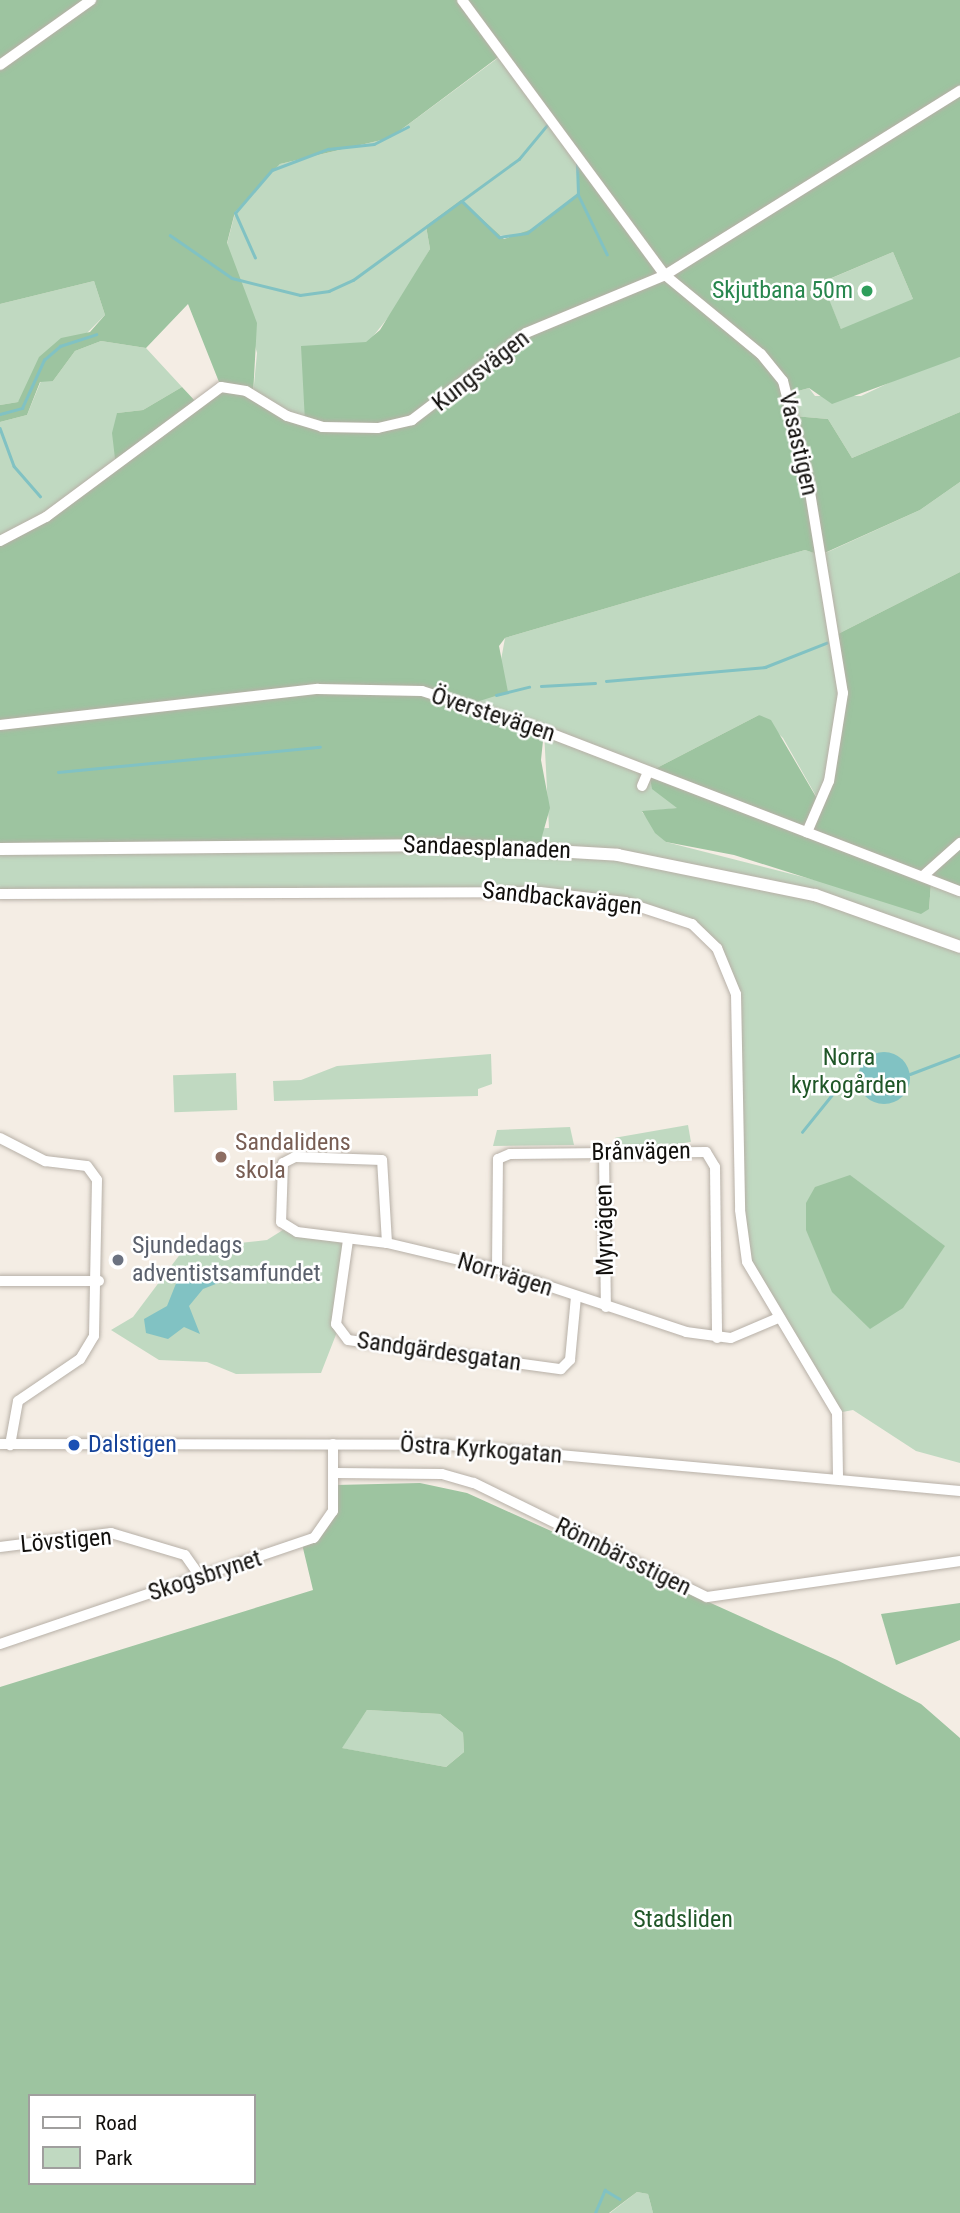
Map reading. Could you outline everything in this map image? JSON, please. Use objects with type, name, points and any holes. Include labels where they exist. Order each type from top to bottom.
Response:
[{"type":"main road","name":"Sandaesplanaden","points":[[0,849],[452,845],[618,855],[815,895],[960,947]]},
{"type":"street","points":[[0,65],[91,0]]},
{"type":"street","name":"Vasastigen","points":[[462,0],[497,39],[665,275],[761,354],[783,381],[794,416],[844,693],[829,781],[807,832]]},
{"type":"street","name":"Kungsvägen","points":[[0,541],[46,517],[221,387],[246,391],[287,415],[322,427],[396,425],[440,404],[526,333],[665,275],[960,90]]},
{"type":"street","name":"Överstevägen","points":[[0,725],[373,687],[468,704],[960,891]]},
{"type":"street","points":[[642,786],[648,772]]},
{"type":"street","points":[[923,876],[960,843]]},
{"type":"street","name":"Sandbackavägen","points":[[0,894],[442,888],[566,894],[678,916],[717,948],[734,983],[741,1238],[776,1319],[823,1382],[837,1413],[838,1479]]},
{"type":"street","points":[[0,1138],[45,1161],[94,1173],[99,1281],[91,1343],[80,1359],[26,1390],[15,1408],[5,1445]]},
{"type":"street","name":"Brånvägen","points":[[497,1269],[498,1159],[604,1152],[697,1150],[712,1158],[717,1338]]},
{"type":"street","name":"Myrvägen","points":[[604,1152],[606,1307]]},
{"type":"street","name":"Norrvägen","points":[[387,1243],[382,1160],[295,1157],[278,1171],[286,1228],[348,1240],[387,1243],[497,1269],[606,1307],[717,1338],[743,1335],[776,1319]]},
{"type":"street","name":"Sandgärdesgatan","points":[[348,1240],[336,1324],[348,1340],[561,1369],[570,1360],[576,1297]]},
{"type":"street","points":[[0,1281],[99,1281]]},
{"type":"street","name":"Östra Kyrkogatan","points":[[5,1445],[334,1444],[470,1447],[960,1491]]},
{"type":"street","name":"Skogsbrynet","points":[[0,1644],[314,1538],[333,1511],[334,1444]]},
{"type":"street","name":"Rönnbärsstigen","points":[[335,1473],[442,1474],[474,1483],[707,1597],[960,1561]]},
{"type":"street","name":"Lövstigen","points":[[0,1547],[111,1533],[184,1555],[201,1578]]},
{"type":"green space","points":[[0,0],[960,0],[960,357],[832,404],[809,388],[787,394],[794,416],[828,419],[852,458],[960,412],[960,482],[920,510],[820,555],[805,550],[505,638],[499,646],[508,692],[470,704],[544,731],[541,760],[550,808],[539,847],[0,849],[0,541],[116,467],[112,433],[117,413],[143,410],[182,387],[196,402],[221,387],[188,304],[146,348],[101,341],[75,351],[53,381],[40,382],[27,415],[0,422],[0,405],[18,402],[39,357],[61,338],[90,332],[105,315],[94,281],[0,304]],"holes":[[[505,52],[577,165],[578,194],[538,227],[504,239],[461,200],[426,226],[430,249],[380,330],[366,342],[301,346],[305,422],[253,395],[257,323],[227,243],[235,212],[280,164],[390,138]],[[893,252],[913,299],[841,329],[822,282]]]},
{"type":"green space","points":[[506,52],[577,165],[578,194],[538,227],[513,237],[426,226],[430,249],[398,305],[305,422],[253,395],[257,353],[227,244],[235,213],[280,164],[390,138]]},
{"type":"green space","name":"Skjutbana 50m","points":[[893,252],[913,300],[842,330],[821,282]]},
{"type":"green space","points":[[94,281],[105,315],[18,402],[0,405],[0,304]]},
{"type":"green space","points":[[101,341],[146,348],[182,387],[143,410],[117,413],[116,467],[0,541],[0,422],[27,415],[41,381],[53,381],[75,351]]},
{"type":"green space","points":[[960,357],[960,412],[852,458],[828,419],[794,416],[787,394],[809,388],[815,396],[861,396],[933,362]]},
{"type":"green space","name":"Norra kyrkogården","points":[[960,482],[960,572],[834,636],[843,693],[820,803],[783,738],[759,715],[649,772],[678,808],[642,812],[666,842],[929,909],[931,883],[960,891],[960,1463],[916,1451],[853,1410],[837,1413],[747,1262],[736,994],[717,948],[678,916],[566,894],[0,894],[0,849],[549,828],[544,731],[468,704],[501,660],[505,638],[805,550],[821,555],[920,510]]},
{"type":"green space","points":[[960,572],[960,891],[931,883],[929,909],[921,914],[734,855],[666,842],[655,833],[642,811],[677,808],[652,789],[649,772],[759,715],[771,720],[819,802],[841,733],[834,636]]},
{"type":"green space","points":[[491,1054],[492,1084],[478,1089],[478,1096],[274,1101],[273,1081],[301,1080],[337,1066]]},
{"type":"green space","points":[[236,1073],[237,1110],[174,1112],[173,1075]]},
{"type":"green space","points":[[688,1125],[691,1142],[618,1155],[615,1138]]},
{"type":"green space","points":[[570,1127],[574,1145],[493,1146],[497,1130]]},
{"type":"green space","points":[[850,1175],[945,1246],[903,1308],[870,1329],[832,1292],[806,1230],[806,1203],[815,1187]]},
{"type":"green space","points":[[286,1228],[348,1240],[337,1332],[321,1373],[236,1374],[207,1362],[159,1360],[111,1330],[133,1317],[184,1249],[267,1240]]},
{"type":"green space","name":"Stadsliden","points":[[420,1483],[467,1493],[837,1660],[921,1704],[960,1738],[960,2213],[653,2213],[648,2194],[637,2192],[609,2213],[0,2213],[0,1687],[313,1590],[302,1544],[322,1530],[336,1485]],"holes":[[[367,1710],[440,1714],[463,1733],[464,1752],[446,1767],[342,1748]]]},
{"type":"green space","points":[[960,1603],[960,1640],[896,1665],[881,1614]]},
{"type":"green space","points":[[367,1710],[440,1714],[463,1733],[464,1752],[446,1767],[341,1748]]},
{"type":"green space","points":[[637,2192],[648,2194],[653,2213],[610,2213]]},
{"type":"water","points":[[884,1052],[894,1054],[902,1060],[908,1068],[908,1088],[902,1096],[894,1102],[884,1104],[874,1102],[866,1096],[860,1088],[858,1078],[860,1068],[866,1060],[874,1054]]},
{"type":"water","points":[[215,1266],[249,1271],[203,1289],[189,1306],[200,1334],[184,1327],[168,1339],[146,1333],[144,1319],[167,1306],[179,1276]]},
{"type":"waterway","points":[[170,235],[232,278],[300,295],[329,291],[353,280],[519,159],[548,124]]},
{"type":"waterway","points":[[255,258],[235,213],[272,170],[328,149],[374,144],[408,127]]},
{"type":"waterway","points":[[462,201],[499,237],[527,233],[578,194],[577,164]]},
{"type":"waterway","points":[[578,194],[607,254]]},
{"type":"waterway","points":[[0,414],[22,408],[44,360],[60,346],[96,334]]},
{"type":"waterway","points":[[0,428],[14,466],[40,496]]},
{"type":"waterway","points":[[606,681],[765,667],[826,643]]},
{"type":"waterway","points":[[541,686],[595,683]]},
{"type":"waterway","points":[[496,695],[529,687]]},
{"type":"waterway","points":[[58,772],[320,747]]},
{"type":"waterway","points":[[910,1074],[960,1055]]},
{"type":"waterway","points":[[802,1132],[835,1091],[859,1083]]},
{"type":"waterway","points":[[595,2213],[605,2190],[620,2199]]},
{"type":"place","name":"Skjutbana 50m","points":[[867,291]]},
{"type":"place","name":"Sandalidens skola","points":[[221,1157]]},
{"type":"place","name":"Sjundedags adventistsamfundet","points":[[118,1260]]},
{"type":"place","name":"Dalstigen","points":[[74,1445]]}]
